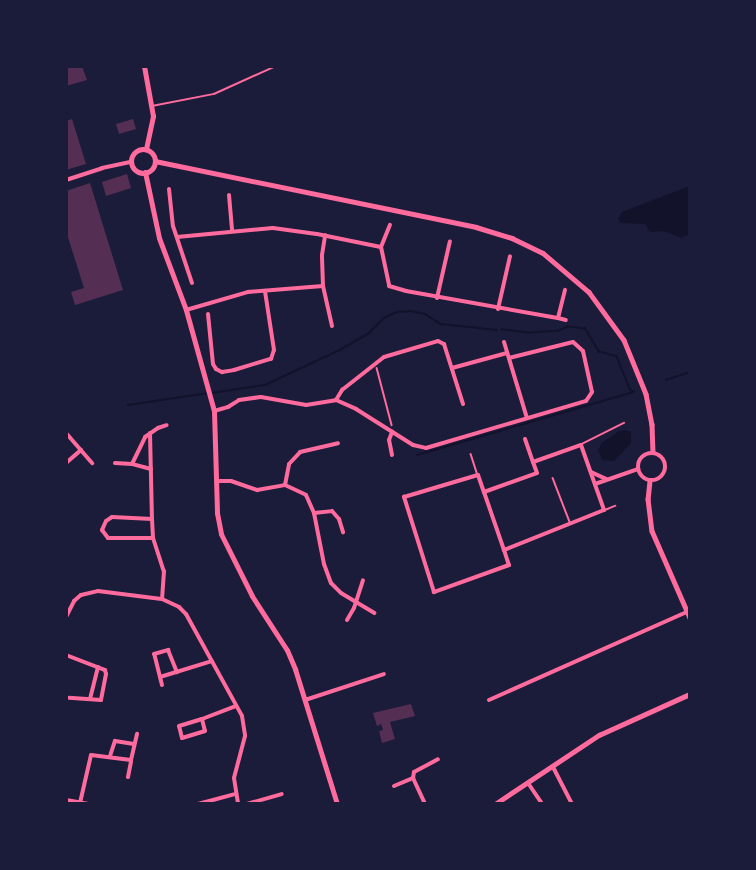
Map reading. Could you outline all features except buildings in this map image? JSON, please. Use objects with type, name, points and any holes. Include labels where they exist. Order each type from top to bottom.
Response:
[{"type":"main road","points":[[144,66],[152,106],[152,126],[146,149]]},
{"type":"main road","points":[[146,149],[152,153],[155,161],[152,168],[145,172],[136,170],[131,162],[135,152],[146,149]]},
{"type":"main road","points":[[145,172],[159,238],[186,310],[214,411],[218,522],[242,576],[287,650],[337,804]]},
{"type":"street","points":[[155,161],[476,227],[512,238],[543,253],[589,292],[624,340],[646,394],[652,424],[653,452]]},
{"type":"street","points":[[66,180],[102,168],[131,162]]},
{"type":"street","points":[[169,189],[173,225],[192,283]]},
{"type":"street","points":[[229,195],[232,231]]},
{"type":"street","points":[[390,225],[381,247],[389,285],[437,298],[566,320]]},
{"type":"street","points":[[177,237],[273,228],[325,235],[381,247]]},
{"type":"street","points":[[325,235],[322,255],[323,286],[332,326]]},
{"type":"street","points":[[437,298],[450,242]]},
{"type":"street","points":[[498,309],[510,256]]},
{"type":"street","points":[[186,310],[241,293],[323,286]]},
{"type":"street","points":[[558,318],[565,290]]},
{"type":"street","points":[[207,314],[206,325],[213,364],[219,371],[271,359],[275,354],[265,291]]},
{"type":"street","points":[[336,400],[342,390],[390,354],[438,341],[444,344],[463,404]]},
{"type":"street","points":[[214,411],[239,400],[261,396],[306,405],[336,400],[413,445],[426,448],[586,401],[590,397],[592,385],[583,351],[579,344],[567,341],[452,368]]},
{"type":"street","points":[[504,342],[527,418]]},
{"type":"street","points":[[132,464],[145,437],[167,425]]},
{"type":"street","points":[[392,432],[389,440],[392,455]]},
{"type":"street","points":[[66,433],[92,463]]},
{"type":"street","points":[[150,433],[153,538],[164,571],[162,599]]},
{"type":"street","points":[[484,492],[537,473],[525,439]]},
{"type":"street","points":[[285,485],[287,472],[294,457],[309,449],[333,446],[338,443]]},
{"type":"street","points":[[504,550],[604,510],[581,445],[533,462]]},
{"type":"street","points":[[66,463],[81,450]]},
{"type":"street","points":[[653,452],[664,459],[667,468],[663,476],[650,481],[642,477],[638,469],[641,458],[653,452]]},
{"type":"street","points":[[115,462],[151,469]]},
{"type":"street","points":[[595,484],[638,469]]},
{"type":"street","points":[[591,472],[607,480]]},
{"type":"street","points":[[478,475],[484,492],[509,565],[434,592],[404,497],[478,475]]},
{"type":"street","points":[[217,481],[231,481],[257,490],[285,485],[306,495],[314,513],[328,576],[334,588],[374,613]]},
{"type":"street","points":[[650,481],[649,516],[658,546],[690,618]]},
{"type":"street","points":[[314,513],[332,511],[339,519],[343,532]]},
{"type":"street","points":[[152,519],[112,518],[106,521],[102,530],[108,538],[153,538]]},
{"type":"street","points":[[347,620],[363,580]]},
{"type":"street","points":[[66,617],[74,601],[90,592],[162,599],[179,607],[186,614],[242,716],[245,736],[234,778],[238,804]]},
{"type":"street","points":[[489,700],[687,612]]},
{"type":"street","points":[[162,686],[154,654],[168,650],[177,672]]},
{"type":"street","points":[[66,655],[98,667],[106,674],[101,700],[69,698]]},
{"type":"street","points":[[160,677],[212,661]]},
{"type":"street","points":[[90,699],[98,667]]},
{"type":"street","points":[[305,700],[384,674]]},
{"type":"street","points":[[495,804],[600,735],[690,694]]},
{"type":"street","points":[[202,720],[205,731],[182,738],[179,726],[202,720],[236,706]]},
{"type":"street","points":[[128,777],[137,734]]},
{"type":"street","points":[[110,756],[115,741],[134,744]]},
{"type":"street","points":[[80,803],[89,759],[94,754],[131,760]]},
{"type":"street","points":[[425,804],[413,778],[414,772],[438,759]]},
{"type":"street","points":[[553,767],[572,804]]},
{"type":"street","points":[[394,786],[413,778]]},
{"type":"street","points":[[528,783],[542,804]]},
{"type":"street","points":[[198,804],[236,794]]},
{"type":"street","points":[[247,804],[282,794]]},
{"type":"street","points":[[66,800],[89,804]]},
{"type":"lane","points":[[152,106],[214,94],[276,66]]},
{"type":"lane","points":[[581,445],[589,438],[624,423]]},
{"type":"lane","points":[[471,454],[478,475]]},
{"type":"lane","points":[[553,478],[571,524]]},
{"type":"lane","points":[[604,510],[615,506]]},
{"type":"path","points":[[376,364],[392,432]]},
{"type":"shaded area","points":[[690,186],[690,234],[681,238],[664,231],[650,232],[645,224],[621,223],[618,219],[622,212]]},
{"type":"shaded area","points":[[619,431],[631,432],[631,443],[614,461],[602,460],[598,450],[602,443]]},
{"type":"waterway","points":[[212,393],[265,385],[340,350],[369,333],[384,318],[397,312],[411,311],[425,314],[441,324],[497,330]]},
{"type":"waterway","points":[[417,455],[634,392],[630,390],[617,357],[599,352],[585,329],[568,327],[559,331],[528,333],[502,330]]},
{"type":"waterway","points":[[666,380],[690,372]]},
{"type":"waterway","points":[[128,405],[208,393]]}]
